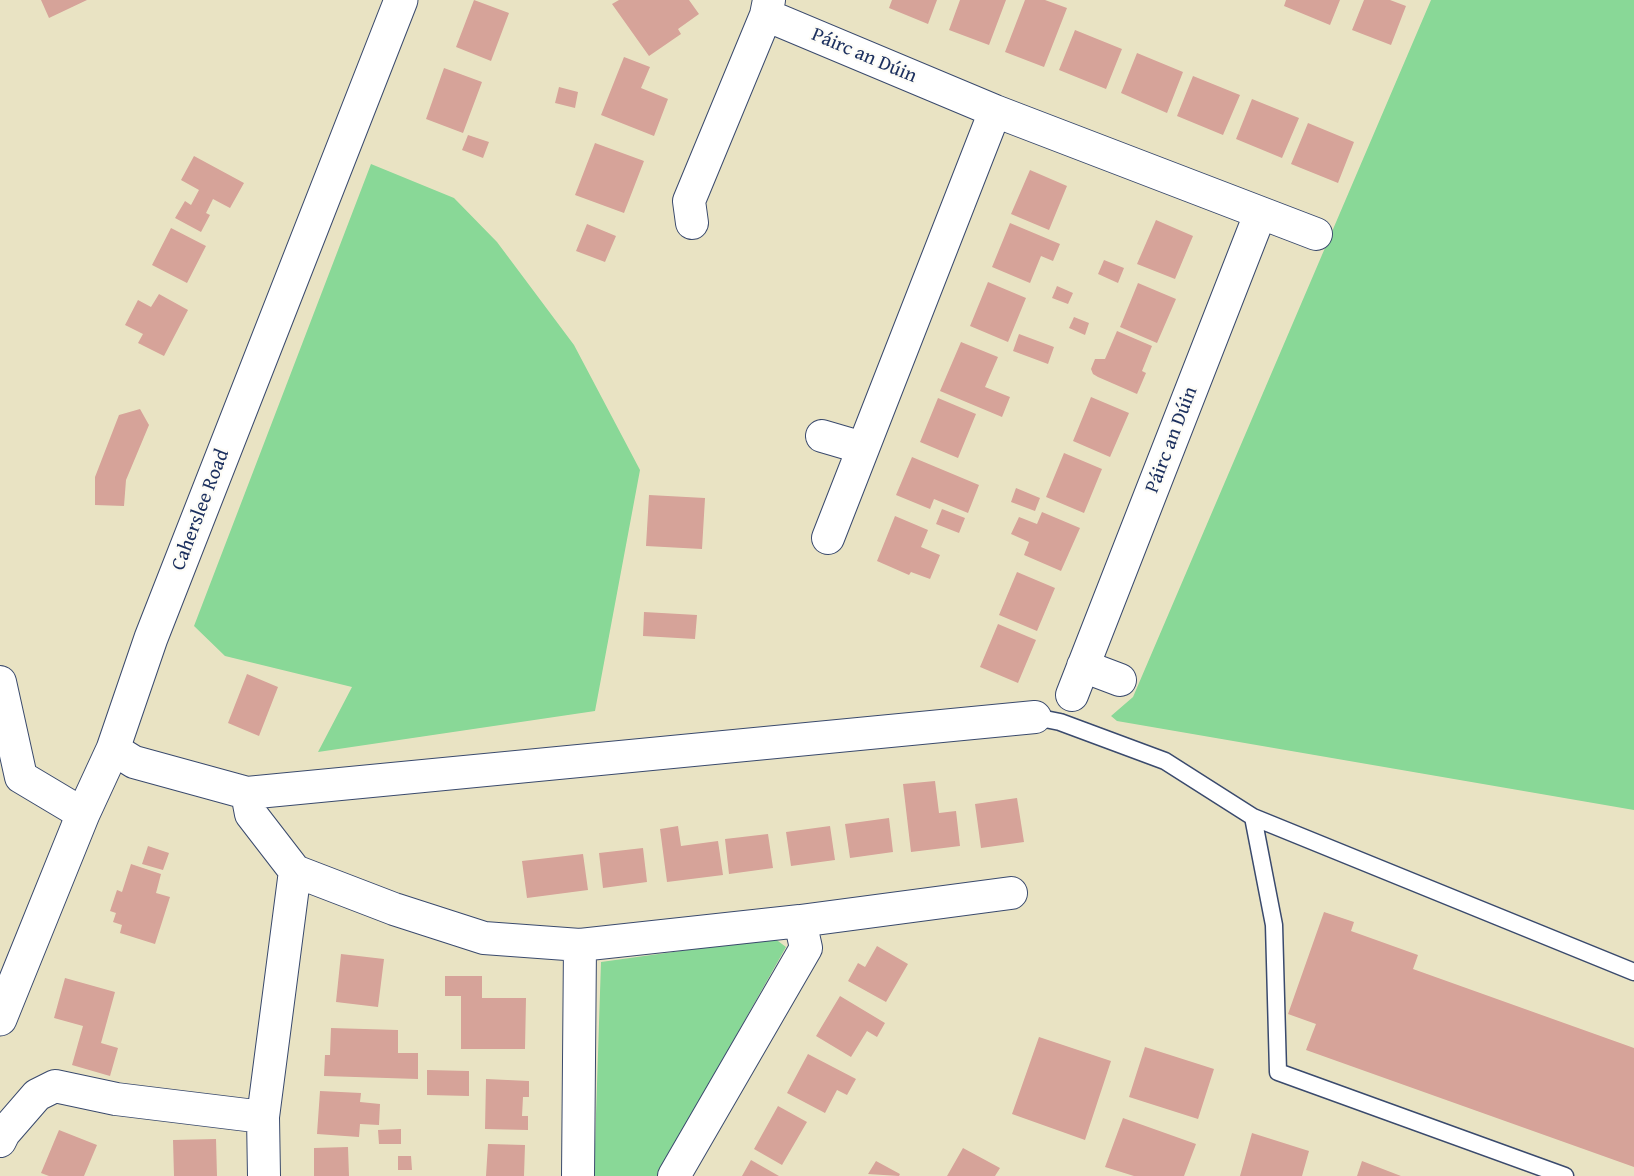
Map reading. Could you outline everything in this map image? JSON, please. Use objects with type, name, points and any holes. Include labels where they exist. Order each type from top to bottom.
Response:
[{"type":"main road","name":"Caherslee Road","points":[[0,1019],[83,814],[113,749],[151,638],[401,0]]},
{"type":"street","name":"Páirc an Dúin","points":[[692,223],[689,201],[768,8],[995,111],[1316,234]]},
{"type":"street","points":[[828,538],[995,111]]},
{"type":"street","name":"Páirc an Dúin","points":[[1072,695],[1260,214]]},
{"type":"street","points":[[822,436],[863,448]]},
{"type":"street","points":[[1083,666],[1120,680]]},
{"type":"street","points":[[0,682],[21,777],[83,814]]},
{"type":"street","points":[[113,749],[134,762],[247,793],[1035,717]]},
{"type":"street","points":[[247,793],[251,814],[295,871],[394,909],[484,938],[580,945],[800,921],[1011,893]]},
{"type":"street","points":[[264,1176],[263,1117],[295,871]]},
{"type":"street","points":[[674,1176],[806,948],[800,921]]},
{"type":"street","points":[[578,1176],[580,945]]},
{"type":"street","points":[[0,1141],[4,1133],[38,1095],[55,1086],[116,1100],[263,1117]]},
{"type":"lane","points":[[1035,717],[1060,722],[1165,761],[1253,818],[1634,972]]},
{"type":"lane","points":[[1253,818],[1274,925],[1278,1072],[1565,1176]]},
{"type":"green space","points":[[1431,0],[1634,0],[1634,810],[1117,721],[1111,716],[1133,697]]},
{"type":"green space","points":[[371,164],[454,198],[497,242],[574,345],[640,470],[595,711],[318,752],[352,687],[225,656],[194,626]]},
{"type":"green space","points":[[774,938],[786,947],[657,1176],[594,1176],[601,962]]},
{"type":"building","points":[[41,0],[87,0],[49,18]]},
{"type":"building","points":[[474,0],[509,13],[491,61],[456,47]]},
{"type":"building","points":[[619,0],[689,0],[699,14],[678,29],[681,34],[649,56],[612,4]]},
{"type":"building","points":[[892,0],[937,0],[928,24],[889,8]]},
{"type":"building","points":[[960,0],[1006,0],[989,45],[949,30]]},
{"type":"building","points":[[1025,0],[1045,0],[1067,8],[1044,67],[1005,52]]},
{"type":"building","points":[[1286,0],[1340,0],[1330,25],[1284,6]]},
{"type":"building","points":[[1364,0],[1390,0],[1406,6],[1391,45],[1352,30]]},
{"type":"building","points":[[1075,30],[1122,49],[1106,89],[1059,70]]},
{"type":"building","points":[[1137,53],[1183,72],[1167,113],[1121,93]]},
{"type":"building","points":[[624,57],[650,67],[641,88],[668,99],[654,136],[601,115]]},
{"type":"building","points":[[444,68],[482,82],[463,133],[426,119]]},
{"type":"building","points":[[1193,76],[1240,95],[1223,135],[1177,116]]},
{"type":"building","points":[[559,87],[578,92],[575,108],[555,103]]},
{"type":"building","points":[[1252,99],[1299,118],[1282,158],[1236,139]]},
{"type":"building","points":[[1308,123],[1354,142],[1338,183],[1291,164]]},
{"type":"building","points":[[468,135],[489,142],[483,158],[462,150]]},
{"type":"building","points":[[595,143],[644,161],[624,213],[575,195]]},
{"type":"building","points":[[194,156],[244,183],[230,208],[213,199],[206,213],[210,215],[201,232],[175,218],[185,201],[191,205],[199,190],[181,180]]},
{"type":"building","points":[[1030,170],[1067,186],[1049,230],[1011,214]]},
{"type":"building","points":[[1156,220],[1193,236],[1175,279],[1137,264]]},
{"type":"building","points":[[1010,223],[1060,244],[1053,261],[1041,256],[1030,283],[992,267]]},
{"type":"building","points":[[587,224],[616,236],[605,262],[576,251]]},
{"type":"building","points":[[171,228],[206,246],[187,283],[152,265]]},
{"type":"building","points":[[1104,260],[1124,268],[1118,283],[1098,274]]},
{"type":"building","points":[[988,282],[1026,298],[1008,342],[970,326]]},
{"type":"building","points":[[1138,283],[1176,299],[1157,343],[1120,327]]},
{"type":"building","points":[[1057,286],[1073,293],[1068,304],[1052,298]]},
{"type":"building","points":[[159,294],[188,310],[164,356],[138,343],[143,334],[125,325],[138,300],[151,307]]},
{"type":"building","points":[[1074,317],[1089,323],[1085,335],[1069,328]]},
{"type":"building","points":[[1117,331],[1152,346],[1142,371],[1146,373],[1137,394],[1098,377],[1091,369],[1095,359],[1105,359]]},
{"type":"building","points":[[1019,334],[1054,347],[1048,364],[1013,351]]},
{"type":"building","points":[[961,342],[998,357],[985,387],[1010,397],[1002,417],[940,391]]},
{"type":"building","points":[[1091,397],[1129,413],[1110,457],[1073,441]]},
{"type":"building","points":[[938,398],[976,414],[958,458],[920,442]]},
{"type":"building","points":[[140,409],[149,425],[126,480],[124,506],[95,505],[95,477],[119,415]]},
{"type":"building","points":[[1064,453],[1102,469],[1084,513],[1046,497]]},
{"type":"building","points":[[912,457],[979,485],[968,513],[934,499],[930,509],[896,495]]},
{"type":"building","points":[[1016,488],[1040,498],[1035,511],[1011,502]]},
{"type":"building","points":[[649,495],[705,498],[702,549],[646,546]]},
{"type":"building","points":[[942,509],[965,518],[959,533],[936,524]]},
{"type":"building","points":[[1042,512],[1080,528],[1061,571],[1024,555],[1029,542],[1011,534],[1019,517],[1037,524]]},
{"type":"building","points":[[895,516],[928,530],[921,547],[940,555],[930,579],[911,572],[909,575],[877,561]]},
{"type":"building","points":[[1017,572],[1055,588],[1037,631],[999,615]]},
{"type":"building","points":[[644,612],[697,615],[695,639],[643,636]]},
{"type":"building","points":[[998,624],[1036,640],[1018,683],[980,667]]},
{"type":"building","points":[[247,674],[278,687],[259,736],[228,723]]},
{"type":"building","points":[[935,781],[939,813],[956,811],[960,846],[911,852],[903,784]]},
{"type":"building","points":[[1017,798],[1024,842],[981,848],[975,804]]},
{"type":"building","points":[[889,818],[893,852],[850,858],[845,824]]},
{"type":"building","points":[[678,826],[681,846],[718,841],[723,875],[667,882],[660,829]]},
{"type":"building","points":[[830,826],[835,860],[791,866],[786,832]]},
{"type":"building","points":[[768,834],[773,868],[729,874],[725,839]]},
{"type":"building","points":[[148,846],[169,853],[163,870],[142,864]]},
{"type":"building","points":[[643,848],[647,882],[603,888],[599,853]]},
{"type":"building","points":[[583,854],[588,890],[527,898],[522,861]]},
{"type":"building","points":[[131,864],[161,874],[156,893],[170,897],[155,944],[120,933],[122,925],[113,922],[116,913],[110,911],[117,890],[122,892]]},
{"type":"building","points":[[1324,912],[1354,922],[1351,931],[1418,955],[1413,969],[1634,1048],[1634,1167],[1306,1050],[1316,1024],[1288,1014]]},
{"type":"building","points":[[877,946],[908,964],[886,1002],[848,981],[858,963],[865,967]]},
{"type":"building","points":[[341,954],[384,959],[378,1007],[336,1002]]},
{"type":"building","points":[[445,976],[482,976],[482,998],[526,998],[525,1049],[461,1049],[461,996],[445,996]]},
{"type":"building","points":[[65,978],[115,992],[101,1043],[118,1048],[110,1076],[72,1065],[83,1026],[54,1018]]},
{"type":"building","points":[[840,996],[885,1023],[877,1037],[867,1031],[851,1057],[816,1036]]},
{"type":"building","points":[[331,1028],[398,1030],[398,1053],[418,1053],[418,1079],[324,1076],[325,1055],[330,1055]]},
{"type":"building","points":[[1039,1037],[1111,1061],[1085,1140],[1012,1114]]},
{"type":"building","points":[[1145,1047],[1214,1069],[1198,1119],[1129,1097]]},
{"type":"building","points":[[808,1054],[856,1079],[847,1095],[837,1090],[825,1113],[787,1093]]},
{"type":"building","points":[[427,1070],[469,1071],[469,1096],[427,1095]]},
{"type":"building","points":[[486,1079],[529,1081],[529,1097],[523,1097],[522,1116],[528,1116],[528,1130],[485,1129]]},
{"type":"building","points":[[320,1091],[361,1093],[360,1102],[380,1104],[379,1125],[360,1124],[359,1137],[317,1134]]},
{"type":"building","points":[[778,1106],[807,1122],[782,1165],[754,1149]]},
{"type":"building","points":[[1123,1118],[1196,1144],[1184,1176],[1134,1176],[1105,1167]]},
{"type":"building","points":[[401,1129],[401,1144],[379,1144],[378,1130]]},
{"type":"building","points":[[59,1130],[97,1145],[84,1176],[49,1176],[41,1173]]},
{"type":"building","points":[[1252,1133],[1309,1151],[1302,1176],[1240,1176]]},
{"type":"building","points":[[216,1139],[217,1176],[174,1176],[173,1140]]},
{"type":"building","points":[[488,1144],[525,1145],[524,1176],[486,1176]]},
{"type":"building","points":[[348,1147],[349,1176],[314,1176],[314,1148]]},
{"type":"building","points":[[963,1148],[1000,1168],[995,1176],[947,1176]]},
{"type":"building","points":[[398,1156],[411,1156],[412,1170],[398,1170]]},
{"type":"building","points":[[751,1160],[779,1176],[742,1176]]},
{"type":"building","points":[[876,1161],[900,1174],[899,1176],[868,1174]]},
{"type":"building","points":[[1362,1161],[1401,1176],[1357,1176]]}]
